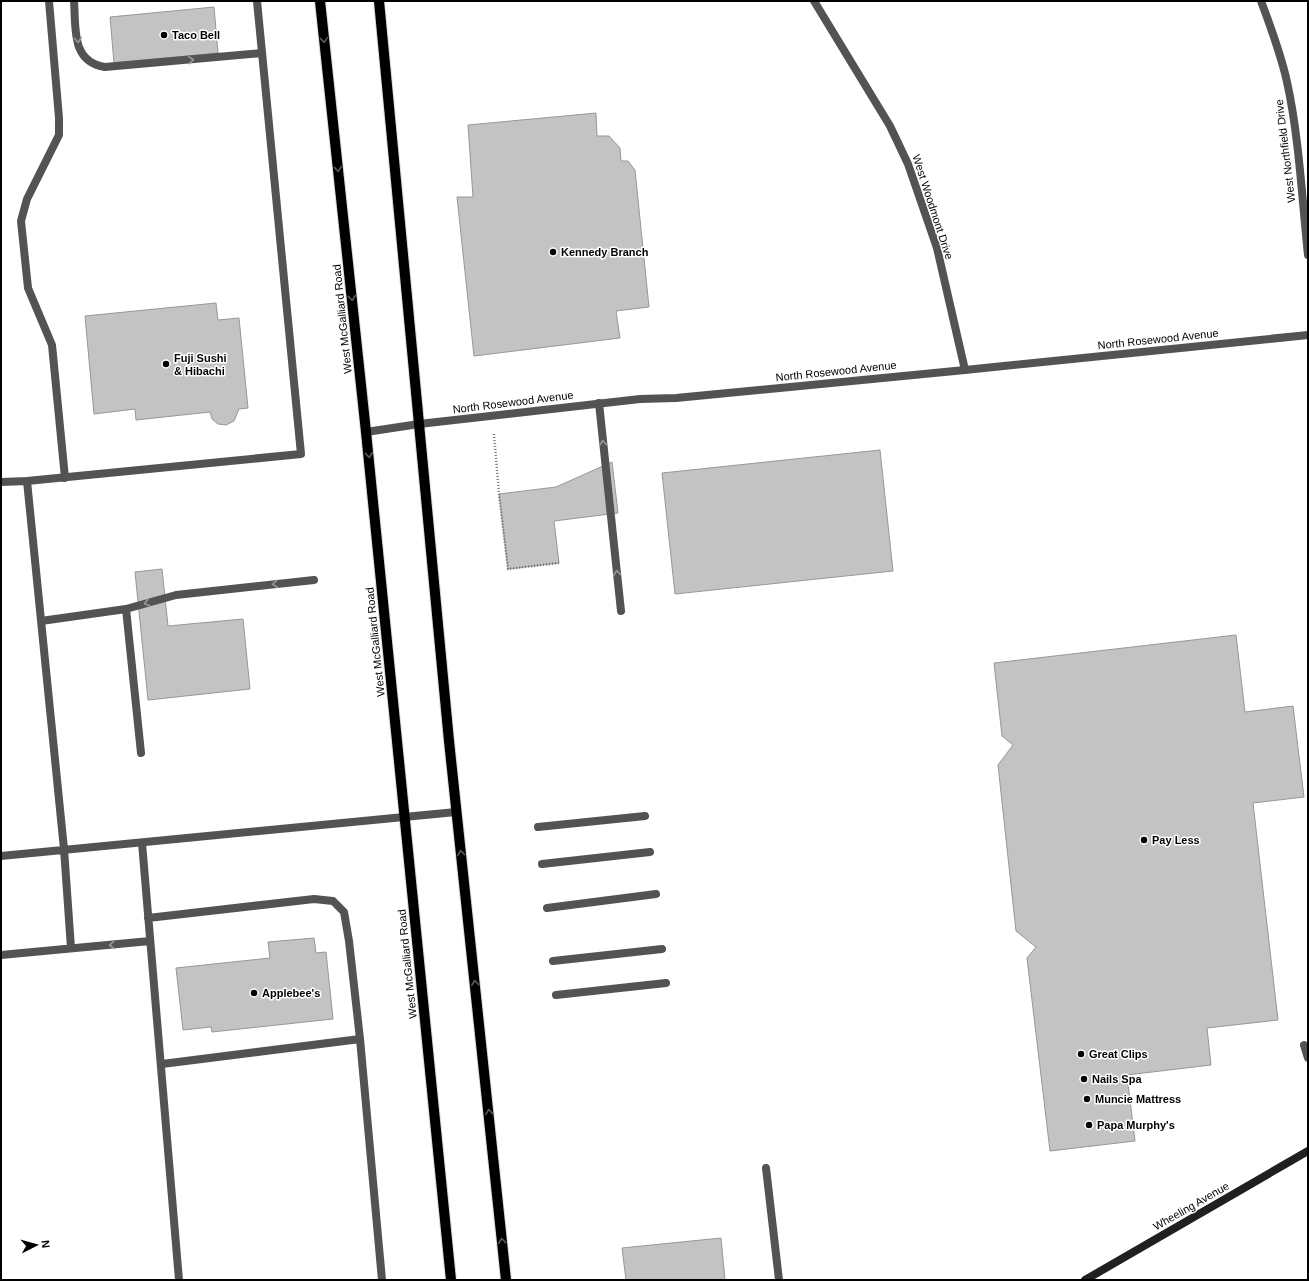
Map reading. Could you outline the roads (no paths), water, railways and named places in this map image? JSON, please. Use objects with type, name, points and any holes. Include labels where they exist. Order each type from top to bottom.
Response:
[{"type":"main road","name":"West McGalliard Road","points":[[320,1],[366,432],[450,1280]]},
{"type":"main road","points":[[378,1],[456,812],[506,1280]]},
{"type":"main road","name":"Wheeling Avenue","points":[[1085,1280],[1308,1151]]},
{"type":"street","points":[[49,1],[59,118],[58,136],[27,199],[21,221],[28,288],[52,344],[65,478]]},
{"type":"street","points":[[74,1],[79,51],[89,62],[96,66],[105,67],[262,53]]},
{"type":"street","points":[[1,482],[65,478],[301,454],[257,1]]},
{"type":"street","name":"West Woodmont Drive","points":[[814,1],[890,126],[908,164],[937,248],[965,370]]},
{"type":"street","name":"West Northfield Drive","points":[[1260,1],[1280,54],[1288,83],[1294,121],[1308,255]]},
{"type":"street","name":"North Rosewood Avenue","points":[[366,432],[419,424],[598,404],[965,370],[1308,335]]},
{"type":"street","points":[[598,404],[621,611]]},
{"type":"street","points":[[27,481],[64,849],[71,948]]},
{"type":"street","points":[[41,621],[126,609],[176,595],[314,580]]},
{"type":"street","points":[[126,609],[141,753]]},
{"type":"street","points":[[1,856],[456,812]]},
{"type":"street","points":[[538,827],[645,816]]},
{"type":"street","points":[[142,843],[162,1064],[179,1280]]},
{"type":"street","points":[[542,864],[650,852]]},
{"type":"street","points":[[548,908],[656,894]]},
{"type":"street","points":[[148,918],[314,898],[333,901],[344,912],[350,941],[382,1280]]},
{"type":"street","points":[[1,955],[150,941]]},
{"type":"street","points":[[553,961],[662,949]]},
{"type":"street","points":[[556,995],[666,983]]},
{"type":"street","points":[[162,1064],[360,1039]]},
{"type":"street","points":[[1304,1045],[1308,1058]]},
{"type":"street","points":[[766,1168],[779,1280]]},
{"type":"place","name":"Taco Bell","points":[[164,35]]},
{"type":"place","name":"Kennedy Branch","points":[[553,252]]},
{"type":"place","name":"Fuji Sushi & Hibachi","points":[[166,364]]},
{"type":"place","name":"Pay Less","points":[[1144,840]]},
{"type":"place","name":"Applebee's","points":[[254,993]]},
{"type":"place","name":"Great Clips","points":[[1081,1054]]},
{"type":"place","name":"Nails Spa","points":[[1084,1079]]},
{"type":"place","name":"Muncie Mattress","points":[[1087,1099]]},
{"type":"place","name":"Papa Murphy's","points":[[1089,1125]]}]
